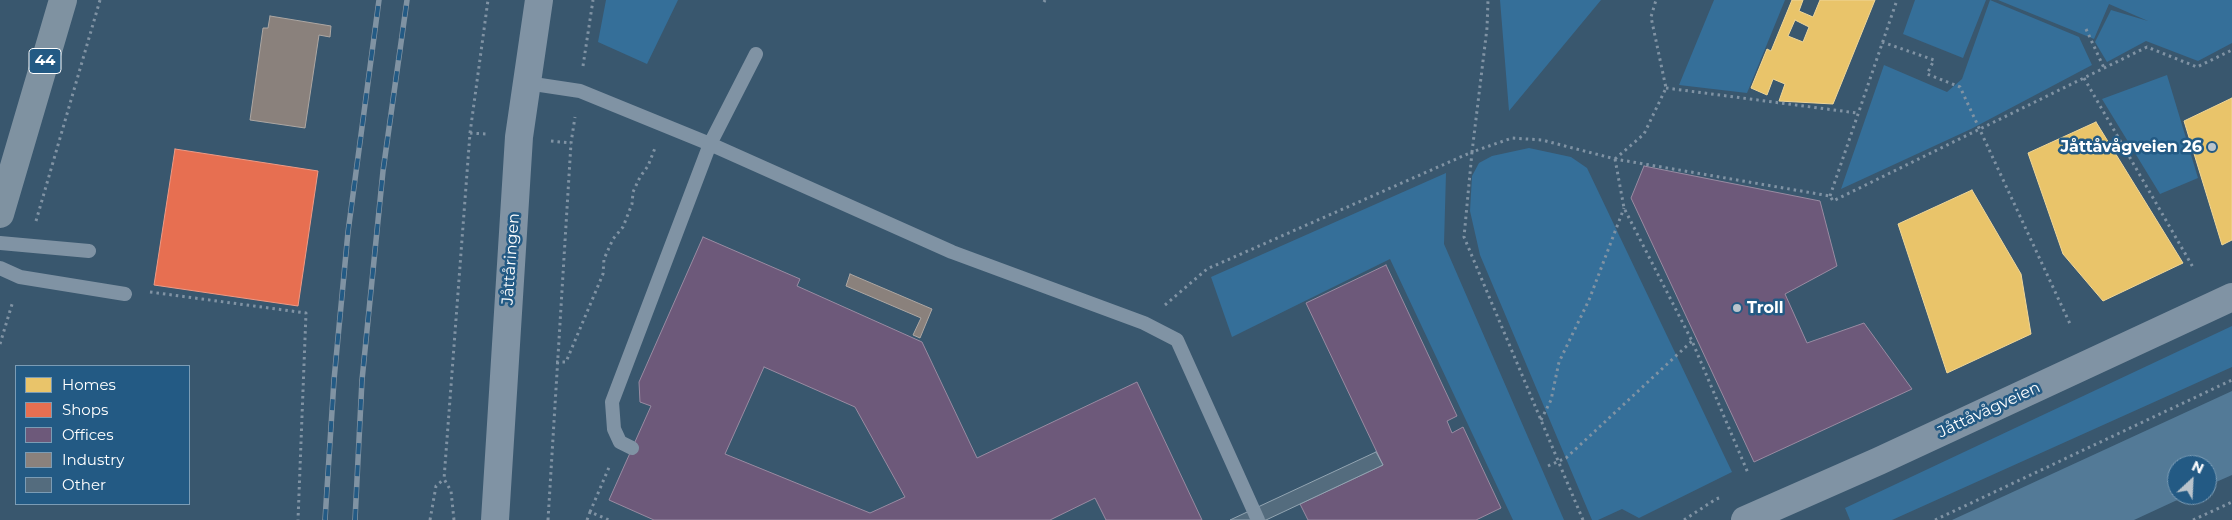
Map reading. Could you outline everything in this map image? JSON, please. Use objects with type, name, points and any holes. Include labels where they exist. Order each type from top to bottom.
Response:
[{"type":"main road","name":"44","points":[[0,214],[63,0]]},
{"type":"street","name":"Jåttåringen","points":[[495,520],[519,137],[540,0]]},
{"type":"street","name":"Jåttåvågveien","points":[[1746,520],[1879,461],[2232,297]]},
{"type":"lane","points":[[632,448],[620,442],[617,436],[614,429],[612,402],[710,144],[756,54]]},
{"type":"lane","points":[[527,83],[580,91],[710,144],[952,252],[1144,323],[1177,340],[1258,520]]},
{"type":"lane","points":[[0,243],[89,251]]},
{"type":"lane","points":[[0,268],[20,277],[125,294]]},
{"type":"path","points":[[35,224],[100,0]]},
{"type":"path","points":[[454,520],[451,491],[444,479],[470,133],[488,0]]},
{"type":"path","points":[[548,520],[556,362],[571,143],[593,0]]},
{"type":"path","points":[[1488,0],[1487,28],[1464,237],[1582,520]]},
{"type":"path","points":[[1615,159],[1644,134],[1666,88],[1651,17],[1656,0]]},
{"type":"path","points":[[1830,196],[1897,0]]},
{"type":"path","points":[[2086,29],[2104,68]]},
{"type":"path","points":[[1882,42],[1934,60],[1927,74],[1960,87],[2072,326]]},
{"type":"path","points":[[1144,323],[1206,269],[1472,152],[1512,138],[1542,140],[1615,159],[1830,196],[1833,201],[2147,47],[2197,67],[2232,50]]},
{"type":"path","points":[[2084,78],[2194,269]]},
{"type":"path","points":[[1666,88],[1857,113]]},
{"type":"path","points":[[546,140],[571,143]]},
{"type":"path","points":[[556,362],[566,362],[603,274],[604,259],[613,239],[622,226],[632,204],[633,192],[640,176],[648,166],[658,143]]},
{"type":"path","points":[[1615,159],[1624,208],[1692,341],[1748,472]]},
{"type":"path","points":[[1541,421],[1551,400],[1559,362],[1589,300],[1624,208]]},
{"type":"path","points":[[125,294],[149,292],[306,313],[298,520]]},
{"type":"path","points":[[0,344],[9,313]]},
{"type":"path","points":[[1548,466],[1559,462],[1692,341]]},
{"type":"path","points":[[1935,520],[2232,380]]},
{"type":"path","points":[[587,520],[610,465]]},
{"type":"path","points":[[430,520],[436,486],[444,479]]},
{"type":"path","points":[[1684,520],[1716,499],[1724,497]]},
{"type":"path","points":[[2193,520],[2232,502]]},
{"type":"path","points":[[590,512],[608,520]]},
{"type":"shaded area","points":[[606,0],[678,0],[647,64],[598,42]]},
{"type":"shaded area","points":[[1500,0],[1601,0],[1509,111]]},
{"type":"shaded area","points":[[1714,0],[1785,0],[1747,93],[1679,85]]},
{"type":"shaded area","points":[[1915,0],[1986,0],[1963,58],[1903,34]]},
{"type":"shaded area","points":[[1990,0],[2079,37],[2092,65],[1971,129],[1841,189],[1884,65],[1947,92],[1962,79]]},
{"type":"shaded area","points":[[1998,0],[2232,0],[2232,43],[2198,61],[2146,41],[2107,62],[2095,42],[2111,10],[2148,21],[2109,4],[2094,39]]},
{"type":"shaded area","points":[[2167,75],[2198,178],[2160,194],[2102,99]]},
{"type":"shaded area","points":[[1529,148],[1571,157],[1587,168],[1732,472],[1639,518],[1622,509],[1598,520],[1592,520],[1480,255],[1470,211],[1472,176],[1479,163],[1492,156]]},
{"type":"shaded area","points":[[1446,173],[1444,244],[1564,520],[1513,520],[1390,259],[1232,337],[1211,277]]},
{"type":"shaded area","points":[[2232,326],[2232,367],[1892,520],[1850,520],[1845,508]]},
{"type":"shaded area","points":[[2232,391],[2232,475],[2217,482],[2217,455],[2167,455],[2167,505],[2134,520],[1952,520]]},
{"type":"building: Homes","points":[[1792,0],[1803,0],[1799,11],[1813,17],[1820,0],[1875,0],[1833,104],[1779,101],[1785,84],[1773,79],[1767,95],[1751,88],[1767,49],[1771,51]],"holes":[[[1795,20],[1809,27],[1803,42],[1788,36]]]},
{"type":"building: Homes","name":"Jåttåvågveien 26","points":[[2232,98],[2232,240],[2222,245],[2184,121]]},
{"type":"building: Homes","points":[[2096,122],[2183,263],[2103,301],[2063,254],[2028,153]]},
{"type":"building: Homes","points":[[1972,190],[2021,274],[2031,334],[1947,373],[1898,224]]},
{"type":"building: Shops","points":[[175,149],[318,171],[298,306],[154,285]]},
{"type":"building: Offices","name":"Troll","points":[[1644,166],[1820,201],[1837,266],[1785,294],[1807,343],[1864,323],[1912,389],[1754,462],[1631,198]]},
{"type":"building: Offices","points":[[703,237],[800,279],[797,286],[922,342],[977,458],[1137,382],[1202,520],[1106,520],[1095,498],[1050,520],[654,520],[609,500],[651,406],[640,402],[639,382]],"holes":[[[764,367],[855,407],[905,497],[870,513],[725,454]]]},
{"type":"building: Offices","points":[[1386,265],[1457,416],[1447,421],[1452,433],[1463,427],[1501,508],[1476,520],[1308,520],[1300,504],[1383,465],[1306,303]]},
{"type":"building: Industry","points":[[270,16],[331,26],[330,37],[319,35],[305,128],[250,120],[263,28],[268,28]]},
{"type":"building: Industry","points":[[850,274],[932,309],[920,338],[913,335],[921,318],[846,286]]},
{"type":"building: Other","points":[[1376,452],[1383,465],[1266,520],[1230,520]]},
{"type":"railway","points":[[325,520],[334,380],[348,232],[379,0]]},
{"type":"railway","points":[[355,520],[362,380],[383,171],[407,0]]},
{"type":"place","name":"Jåttåvågveien 26","points":[[2212,147]]},
{"type":"place","name":"Troll","points":[[1737,308]]}]
